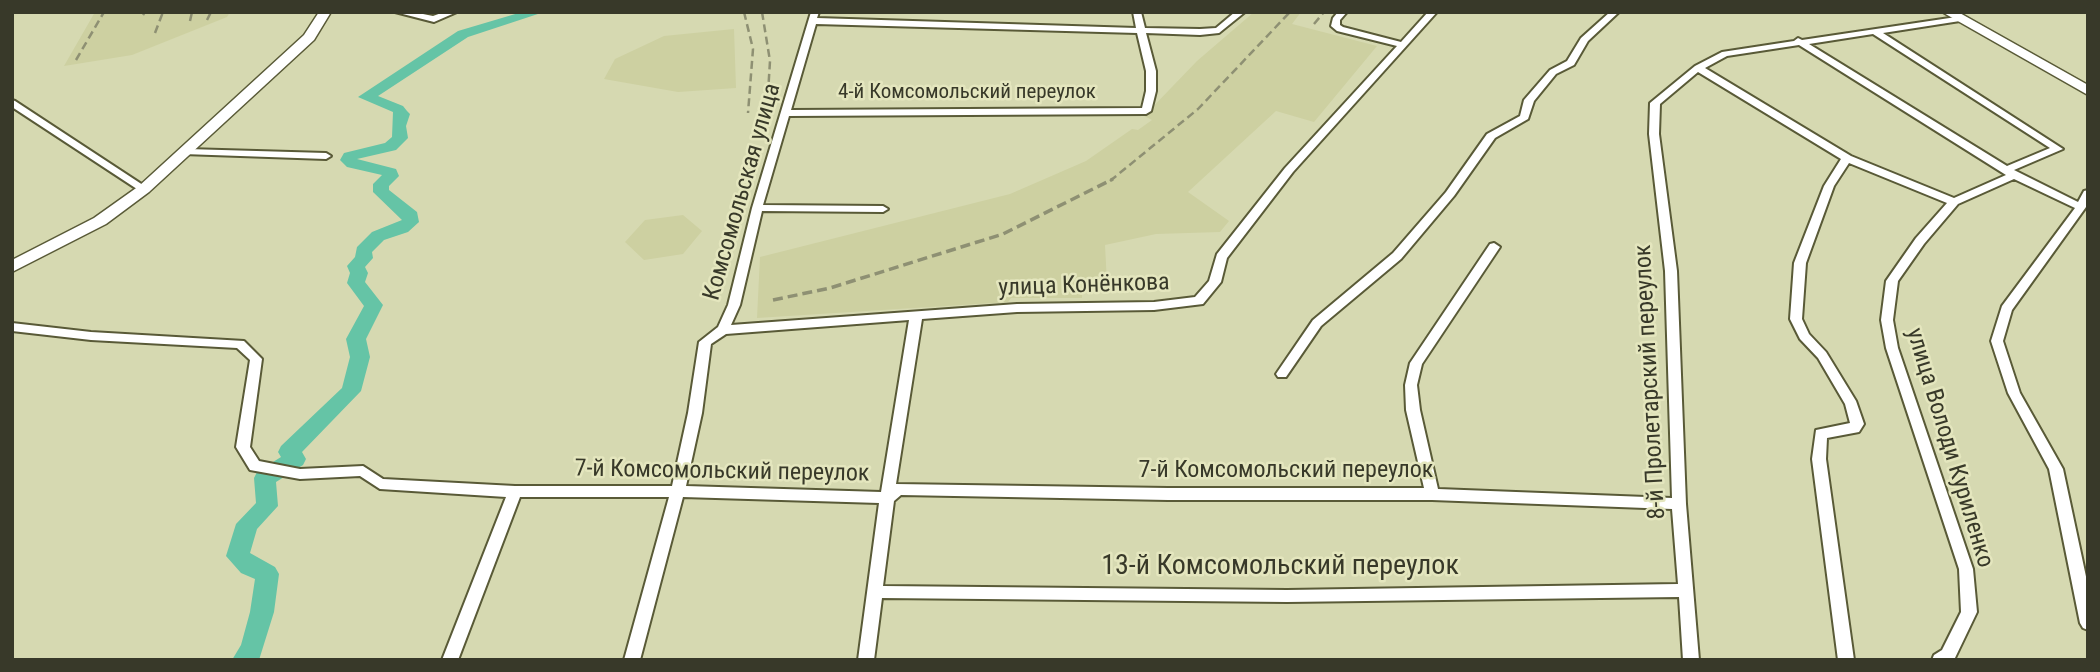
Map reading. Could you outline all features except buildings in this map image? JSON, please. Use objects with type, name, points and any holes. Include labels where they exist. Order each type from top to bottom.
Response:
[{"type":"street","points":[[12,267],[100,221],[144,189],[309,37],[325,12]]},
{"type":"street","points":[[399,12],[434,19],[453,12]]},
{"type":"street","points":[[996,12],[996,25]]},
{"type":"street","points":[[1137,12],[1140,30]]},
{"type":"street","points":[[814,17],[1191,32],[1219,30],[1241,12]]},
{"type":"street","points":[[1343,12],[1336,20],[1335,26],[1340,29],[1402,46]]},
{"type":"street","name":"улица Конёнкова","points":[[723,330],[1017,308],[1154,306],[1199,301],[1215,282],[1222,257],[1289,170],[1433,12]]},
{"type":"street","points":[[1282,374],[1317,323],[1397,256],[1450,194],[1491,136],[1525,117],[1529,100],[1553,72],[1571,63],[1584,40],[1615,12]]},
{"type":"street","points":[[1698,68],[1725,54],[1874,31],[1954,15],[2088,91]]},
{"type":"street","name":"Комсомольская улица","points":[[632,660],[678,491],[695,413],[705,342],[723,330],[734,305],[757,208],[814,17]]},
{"type":"street","name":"4-й Комсомольский переулок","points":[[787,113],[1146,111],[1151,91],[1151,71],[1140,30]]},
{"type":"street","name":"улица Володи Куриленко","points":[[1874,31],[2058,149],[1954,202],[1920,241],[1892,281],[1887,320],[1892,348],[1966,569],[1969,612],[1948,655],[1940,660]]},
{"type":"street","points":[[1798,41],[2010,172],[2081,207]]},
{"type":"street","points":[[1698,68],[1847,159],[1954,202]]},
{"type":"street","name":"8-й Пролетарский переулок","points":[[1690,660],[1679,504],[1671,271],[1654,134],[1655,103],[1698,68]]},
{"type":"street","points":[[12,103],[144,189]]},
{"type":"street","points":[[187,152],[326,156]]},
{"type":"street","points":[[1846,660],[1819,459],[1821,434],[1854,428],[1857,424],[1851,404],[1822,355],[1804,336],[1796,319],[1800,262],[1829,186],[1847,159]]},
{"type":"street","points":[[2088,193],[2081,207],[2006,309],[1997,341],[2014,393],[2056,470],[2088,623]]},
{"type":"street","points":[[757,208],[883,209]]},
{"type":"street","points":[[1432,494],[1413,410],[1411,385],[1416,363],[1494,247]]},
{"type":"street","points":[[866,660],[887,498],[916,317]]},
{"type":"street","name":"7-й Комсомольский переулок","points":[[12,327],[90,336],[240,344],[256,359],[243,447],[255,466],[300,474],[363,471],[380,484],[515,492],[678,491],[887,498],[898,489],[1168,494],[1432,494],[1679,504]]},
{"type":"street","points":[[450,660],[515,492]]},
{"type":"street","name":"13-й Комсомольский переулок","points":[[875,592],[1287,596],[1685,590]]},
{"type":"shaded area","points":[[95,12],[230,12],[227,17],[132,55],[64,66]]},
{"type":"shaded area","points":[[1254,12],[1301,12],[1292,24],[1377,46],[1314,122],[1276,111],[1188,192],[1229,221],[1220,232],[1156,234],[1105,245],[1107,283],[1082,285],[1082,298],[1011,298],[1008,302],[757,318],[760,257],[1010,194],[1086,161],[1132,129],[1138,130],[1152,120],[1144,116],[1197,61]]},
{"type":"shaded area","points":[[734,29],[736,88],[678,92],[604,79],[615,59],[664,36]]},
{"type":"shaded area","points":[[683,215],[702,231],[683,254],[644,260],[625,242],[645,220]]},
{"type":"waterway","points":[[244,660],[252,650],[262,612],[267,574],[249,566],[238,556],[247,524],[267,506],[265,478],[295,459],[289,452],[351,391],[360,357],[356,339],[374,305],[356,283],[359,273],[356,266],[364,258],[363,251],[378,236],[402,228],[410,222],[411,216],[381,192],[381,184],[391,176],[390,172],[353,164],[348,160],[350,156],[390,147],[400,138],[398,126],[402,114],[398,109],[366,97],[463,34],[537,12]]},
{"type":"railway","points":[[76,60],[104,12]]},
{"type":"railway","points":[[155,33],[163,12]]},
{"type":"railway","points":[[190,21],[192,12]]},
{"type":"railway","points":[[207,20],[211,12]]},
{"type":"railway","points":[[744,12],[753,49],[748,113]]},
{"type":"railway","points":[[762,12],[770,61],[768,93]]},
{"type":"railway","points":[[1112,180],[1198,109],[1290,12]]},
{"type":"railway","points":[[1314,24],[1324,12]]},
{"type":"railway","points":[[773,300],[830,288],[1003,234],[1112,180]]}]
